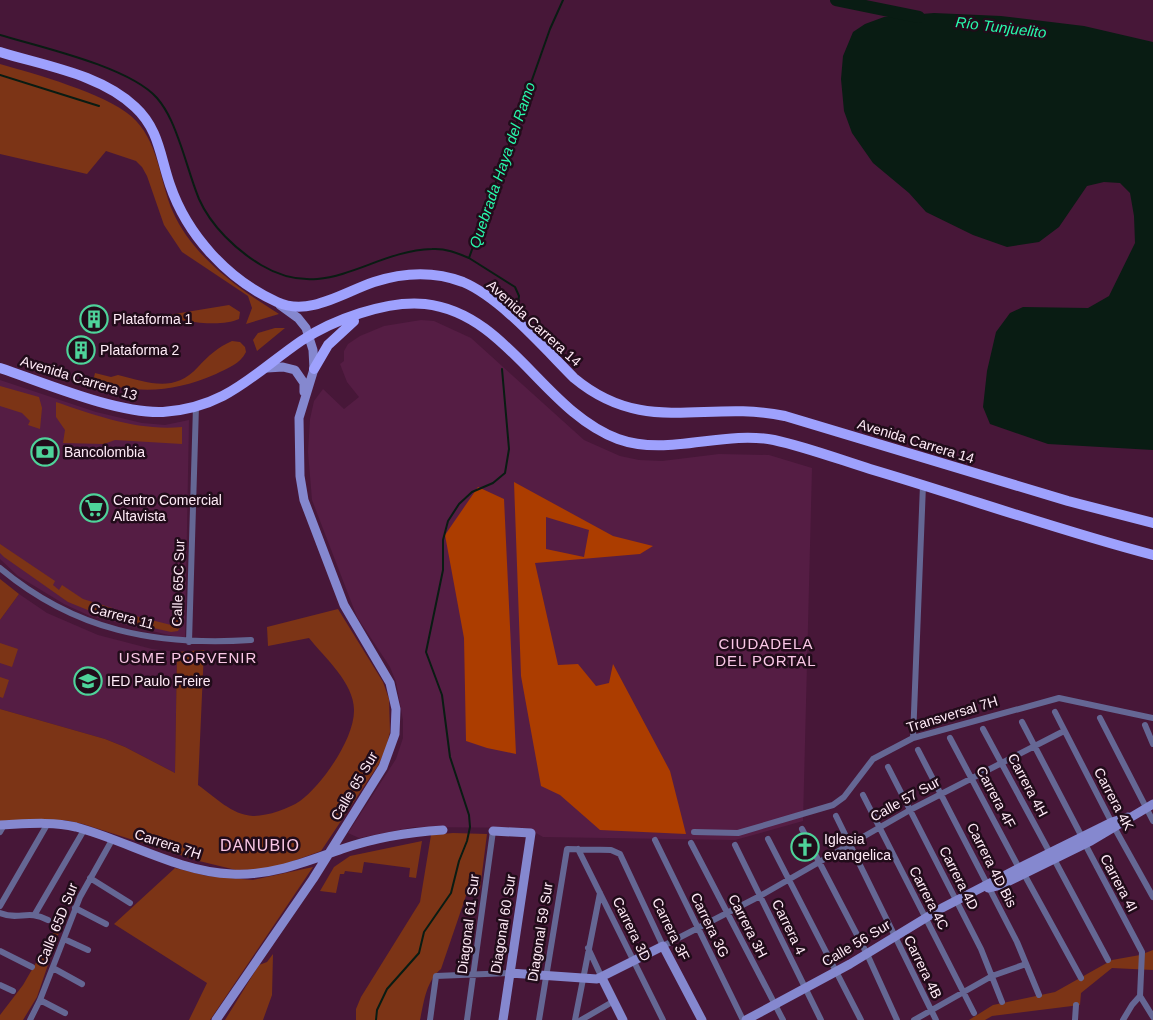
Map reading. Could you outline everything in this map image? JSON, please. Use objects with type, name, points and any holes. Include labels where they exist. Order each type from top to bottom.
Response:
[{"type":"main road","name":"Avenida Carrera 14","points":[[0,52],[98,82],[115,90],[136,107],[145,117],[157,138],[169,183],[180,211],[188,225],[224,266],[277,302],[294,307],[307,307],[374,282],[402,275],[422,274],[450,278],[468,285],[486,296],[574,378],[586,388],[616,405],[652,413],[738,411],[785,416],[1068,501],[1153,523]]},
{"type":"main road","points":[[310,336],[326,327],[388,307],[418,304],[434,306],[460,313],[489,332],[579,417],[620,440],[655,446],[733,438],[762,439],[787,444],[923,485],[1044,525],[1153,555]]},
{"type":"main road","points":[[314,369],[331,340],[363,314]]},
{"type":"main road","name":"Avenida Carrera 13","points":[[0,368],[128,408],[162,412],[196,406],[235,390],[310,336]]},
{"type":"street","name":"Calle 65 Sur","points":[[216,1020],[328,855],[389,755],[395,734],[396,709],[390,683],[344,605],[307,510],[300,476],[298,428],[304,400],[314,369],[313,350],[310,336],[298,318],[277,302]]},
{"type":"street","name":"Calle 65 Sur","points":[[267,368],[283,367],[295,370],[304,383],[304,400]]},
{"type":"street","name":"Calle 65C Sur","points":[[189,642],[196,406]]},
{"type":"street","points":[[913,738],[923,485]]},
{"type":"street","name":"Carrera 11","points":[[0,568],[44,600],[85,620],[135,635],[189,642],[251,640]]},
{"type":"street","name":"Transversal 7H","points":[[694,832],[738,833],[833,806],[844,797],[873,759],[913,738],[1059,698],[1153,718]]},
{"type":"street","name":"Carrera 4K","points":[[1055,712],[1113,825],[1153,897]]},
{"type":"street","points":[[1100,718],[1150,806],[1153,821]]},
{"type":"street","name":"Carrera 4I","points":[[1022,722],[1142,952],[1140,996]]},
{"type":"street","points":[[1145,725],[1153,744]]},
{"type":"street","name":"Carrera 4H","points":[[984,729],[1108,960]]},
{"type":"street","name":"Calle 57 Sur","points":[[602,978],[790,880],[910,810],[1064,731]]},
{"type":"street","name":"Carrera 4F","points":[[950,738],[1081,978]]},
{"type":"street","name":"Carrera 4D Bis","points":[[918,750],[1026,964],[1039,994]]},
{"type":"street","name":"Carrera 4D","points":[[888,767],[957,901],[1002,1002]]},
{"type":"street","name":"Carrera 4C","points":[[863,795],[974,1013]]},
{"type":"street","name":"Calle 56 Sur","points":[[745,1020],[837,972],[925,918],[957,901],[1022,871],[1150,806]]},
{"type":"street","name":"Carrera 4B","points":[[836,816],[936,1020]]},
{"type":"street","points":[[0,906],[48,823]]},
{"type":"street","name":"Carrera 7H","points":[[1,828],[48,823],[84,830],[199,869],[229,874],[264,873],[328,855]]},
{"type":"street","points":[[802,829],[867,954],[898,1020]]},
{"type":"street","points":[[35,914],[84,830]]},
{"type":"street","points":[[328,855],[353,846],[417,833],[443,830]]},
{"type":"street","name":"Diagonal 60 Sur","points":[[493,831],[531,833],[503,1020]]},
{"type":"street","name":"Diagonal 61 Sur","points":[[467,1020],[493,831]]},
{"type":"street","points":[[768,839],[861,1020]]},
{"type":"street","name":"Calle 65D Sur","points":[[30,1020],[53,968],[75,908],[112,840]]},
{"type":"street","name":"Carrera 3G","points":[[655,840],[745,1020]]},
{"type":"street","name":"Carrera 3H","points":[[691,843],[783,1020]]},
{"type":"street","name":"Carrera 4","points":[[735,845],[821,1020]]},
{"type":"street","name":"Diagonal 59 Sur","points":[[539,1020],[567,849],[578,849]]},
{"type":"street","name":"Carrera 3F","points":[[578,849],[616,851],[620,854],[663,946],[702,1020]]},
{"type":"street","name":"Carrera 3D","points":[[578,849],[663,1020]]},
{"type":"street","points":[[90,878],[130,903]]},
{"type":"street","points":[[575,1020],[600,893]]},
{"type":"street","points":[[75,908],[106,924]]},
{"type":"street","points":[[0,913],[13,916],[35,914],[48,920]]},
{"type":"street","points":[[64,939],[88,950]]},
{"type":"street","points":[[588,948],[623,1020]]},
{"type":"street","points":[[0,950],[32,967]]},
{"type":"street","points":[[914,1020],[992,976],[1026,964]]},
{"type":"street","points":[[53,968],[82,984]]},
{"type":"street","points":[[430,1020],[436,976],[510,973],[602,978]]},
{"type":"street","points":[[0,985],[13,991]]},
{"type":"street","points":[[1123,1020],[1140,996],[1153,1017]]},
{"type":"street","points":[[40,1000],[65,1013]]},
{"type":"street","points":[[581,1020],[614,1001]]},
{"type":"street","points":[[1075,1020],[1076,1005]]},
{"type":"shaded area","points":[[0,64],[87,92],[131,116],[140,126],[153,148],[168,200],[192,243],[233,283],[279,314],[246,324],[252,308],[248,296],[182,252],[164,225],[147,176],[136,161],[106,151],[87,174],[0,154]]},
{"type":"shaded area","points":[[229,305],[240,312],[239,319],[231,322],[212,323],[190,322],[162,316]]},
{"type":"shaded area","points":[[421,320],[434,321],[471,338],[584,440],[620,456],[639,460],[662,461],[719,454],[769,455],[812,468],[803,821],[735,840],[543,837],[527,828],[414,827],[359,838],[348,833],[396,759],[403,738],[403,720],[396,682],[390,667],[357,617],[312,500],[308,452],[310,419],[314,401],[323,389],[344,409],[359,397],[347,382],[340,364],[344,361],[344,351],[348,344],[360,336],[384,326]]},
{"type":"shaded area","points":[[275,328],[285,328],[257,351],[253,340],[258,333]]},
{"type":"shaded area","points":[[232,341],[240,342],[245,347],[246,352],[240,360],[216,374],[185,385],[155,390],[140,390],[93,381],[95,373],[111,377],[118,375],[160,384],[179,381],[189,375],[214,352]]},
{"type":"shaded area","name":"Centro Comercial Altavista","points":[[0,380],[96,412],[142,423],[165,425],[189,420],[185,637],[177,637],[90,616],[64,604],[18,576],[0,559]]},
{"type":"shaded area","points":[[0,386],[39,397],[42,408],[40,429],[28,425],[30,421],[22,413],[0,406]]},
{"type":"shaded area","points":[[56,402],[134,425],[166,428],[182,427],[182,444],[115,440],[104,444],[63,443],[65,430],[56,417]]},
{"type":"shaded area","points":[[514,482],[613,536],[653,546],[640,554],[535,563],[558,665],[578,664],[596,686],[609,683],[613,664],[670,771],[686,834],[600,830],[560,795],[541,786],[521,676]],"holes":[[[546,517],[589,530],[584,557],[546,549]]]},
{"type":"shaded area","points":[[478,487],[504,499],[516,754],[466,741],[464,638],[445,535]]},
{"type":"shaded area","points":[[0,544],[55,581],[53,585],[59,590],[62,585],[83,599],[112,608],[112,610],[175,626],[178,609],[181,626],[178,631],[171,632],[105,617],[68,602],[4,557],[0,553]]},
{"type":"shaded area","points":[[0,579],[19,594],[0,620]]},
{"type":"shaded area","name":"IED Paulo Freire","points":[[19,594],[47,613],[98,635],[152,649],[177,652],[175,773],[125,747],[105,739],[0,709],[0,620]]},
{"type":"shaded area","points":[[338,609],[383,682],[389,699],[390,732],[379,764],[321,851],[271,869],[236,870],[199,861],[83,824],[64,820],[0,822],[0,709],[105,739],[125,747],[175,773],[177,652],[204,650],[198,785],[224,805],[245,815],[259,816],[271,813],[300,801],[309,794],[327,773],[343,748],[353,722],[353,701],[350,691],[338,672],[309,638],[268,646],[267,627]]},
{"type":"shaded area","points":[[0,643],[18,649],[12,667],[0,663]]},
{"type":"shaded area","points":[[0,677],[9,680],[3,698],[0,697]]},
{"type":"shaded area","points":[[453,833],[487,834],[480,889],[469,887],[441,969],[432,980],[426,992],[420,1020],[356,1020],[356,1009],[361,997],[420,902],[431,835]]},
{"type":"shaded area","points":[[422,841],[416,878],[409,877],[410,868],[364,862],[362,873],[345,871],[344,874],[340,874],[336,893],[320,891],[334,867],[350,856]]},
{"type":"shaded area","points":[[313,867],[210,1020],[189,1020],[207,983],[114,924],[175,868],[207,876],[253,880]]},
{"type":"shaded area","points":[[67,909],[37,997],[23,1020],[0,1020],[0,1015],[23,985]]},
{"type":"shaded area","points":[[1153,950],[1153,970],[1112,968],[1081,993],[1080,1005],[992,1016],[985,1020],[969,1020],[993,1005],[1055,992],[1112,960],[1140,955]]},
{"type":"shaded area","points":[[273,954],[272,995],[263,1020],[225,1020],[259,965],[267,962]]},
{"type":"water","points":[[934,13],[1001,16],[1084,26],[1153,42],[1153,450],[1048,444],[990,424],[983,407],[987,371],[996,332],[1010,313],[1023,307],[1088,308],[1109,296],[1135,243],[1134,216],[1130,193],[1120,183],[1104,182],[1087,186],[1059,227],[1039,242],[1007,247],[973,235],[926,212],[909,193],[873,163],[852,133],[844,111],[841,79],[843,56],[853,32],[865,24],[884,17]]},
{"type":"waterway","name":"Quebrada Haya del Ramo","points":[[517,309],[519,296],[515,287],[469,258],[550,29],[563,0]]},
{"type":"waterway","name":"Río Tunjuelito","points":[[836,0],[919,17]]},
{"type":"waterway","points":[[0,35],[84,59],[127,77],[144,87],[157,98],[174,127],[196,193],[210,219],[225,237],[242,252],[261,265],[284,276],[306,279],[327,278],[409,252],[432,249],[442,249],[469,258]]},
{"type":"waterway","points":[[0,75],[99,106]]},
{"type":"waterway","name":"Quebrada Haya del Ramo","points":[[376,1020],[377,1010],[387,989],[419,953],[424,932],[451,893],[470,827],[469,815],[450,757],[442,695],[426,652],[443,570],[443,540],[448,521],[459,504],[472,492],[493,483],[505,473],[509,449],[502,369]]},
{"type":"place","name":"Plataforma 1","points":[[94,319]]},
{"type":"place","name":"Plataforma 2","points":[[81,350]]},
{"type":"place","name":"Bancolombia","points":[[45,452]]},
{"type":"place","name":"Centro Comercial Altavista","points":[[94,508]]},
{"type":"place","name":"IED Paulo Freire","points":[[88,681]]},
{"type":"place","name":"Iglesia evangelica","points":[[805,847]]},
{"type":"district","name":"CIUDADELA DEL PORTAL","points":[[766,652]]},
{"type":"district","name":"USME PORVENIR","points":[[188,657]]},
{"type":"district","name":"DANUBIO","points":[[260,845]]}]
